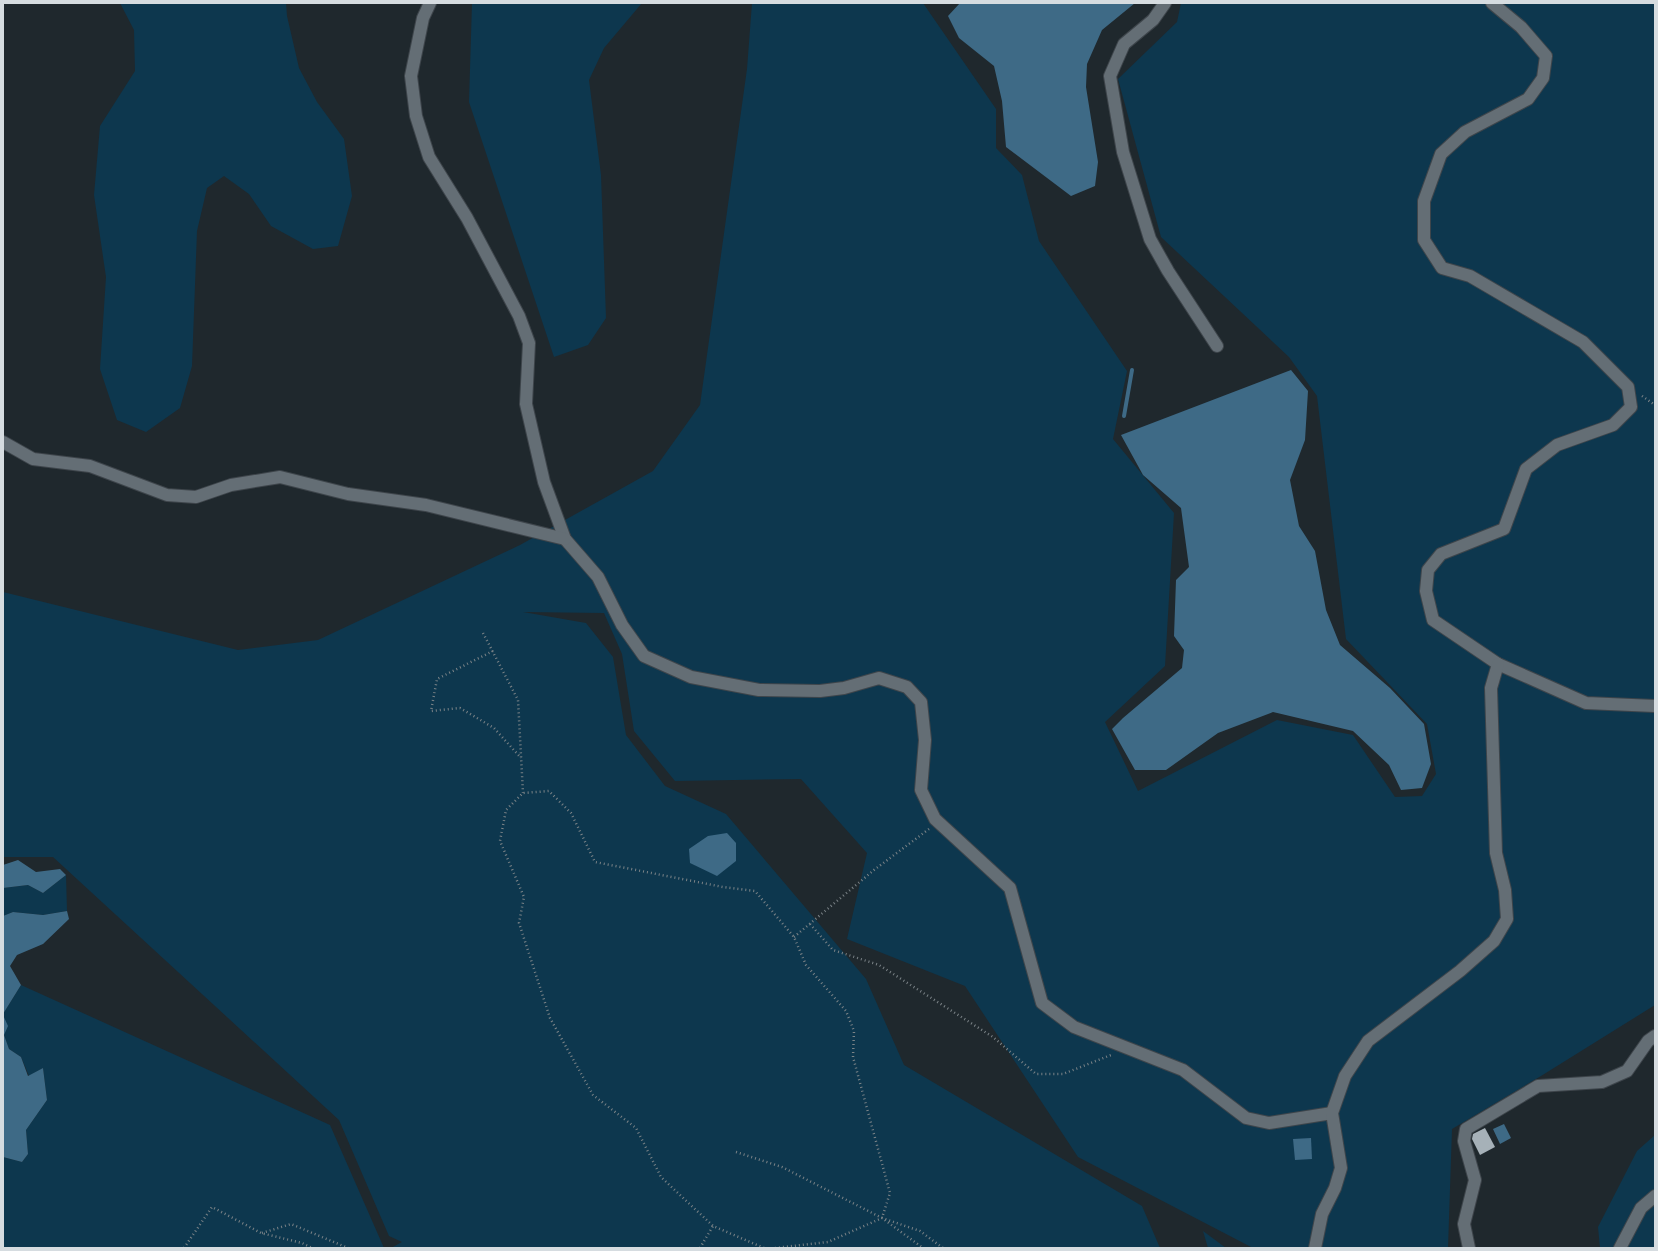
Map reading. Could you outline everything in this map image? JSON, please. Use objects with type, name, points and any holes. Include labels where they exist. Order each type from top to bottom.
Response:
[{"type":"street","points":[[430,3],[423,18],[411,76],[416,116],[429,157],[467,218],[519,316],[530,342],[526,404],[544,482],[565,539],[598,577],[622,625],[644,656],[690,677],[759,690],[820,691],[844,688],[879,678],[907,687],[921,702],[924,740],[921,790],[935,819],[1010,888],[1042,1003],[1074,1027],[1183,1070],[1246,1118],[1269,1123],[1332,1113]]},
{"type":"street","points":[[1165,3],[1153,20],[1124,44],[1110,76],[1123,152],[1150,239],[1168,271],[1217,346]]},
{"type":"street","points":[[1492,3],[1521,27],[1546,56],[1543,78],[1528,99],[1465,132],[1441,154],[1424,201],[1424,240],[1442,268],[1470,276],[1583,342],[1628,386],[1631,407],[1613,425],[1557,445],[1526,469],[1504,529],[1441,554],[1428,570],[1426,591],[1434,620],[1498,664],[1586,703],[1655,706]]},
{"type":"street","points":[[3,442],[33,459],[90,466],[167,495],[196,497],[231,485],[280,477],[348,494],[426,505],[565,539]]},
{"type":"street","points":[[1315,1248],[1322,1214],[1336,1188],[1341,1168],[1332,1113],[1344,1076],[1368,1041],[1460,971],[1494,941],[1507,919],[1505,890],[1496,853],[1491,688],[1498,664]]},
{"type":"street","points":[[1469,1248],[1464,1224],[1475,1180],[1464,1141],[1466,1128],[1538,1086],[1602,1082],[1627,1071],[1648,1041],[1655,1036]]},
{"type":"street","points":[[1620,1248],[1641,1208],[1655,1196]]},
{"type":"path","points":[[483,633],[518,700],[523,793]]},
{"type":"path","points":[[493,651],[437,679],[431,711],[460,708],[494,728],[521,758]]},
{"type":"path","points":[[764,1248],[713,1226],[661,1177],[636,1128],[593,1095],[550,1018],[519,923],[524,897],[500,841],[506,810],[523,793],[549,791],[571,813],[595,862],[723,887],[755,891],[794,937],[806,965],[846,1011],[854,1031],[853,1057],[890,1193],[882,1218],[828,1242],[775,1248]]},
{"type":"path","points":[[794,937],[874,870],[928,830],[935,819]]},
{"type":"path","points":[[810,924],[833,950],[879,965],[993,1037],[1036,1074],[1063,1074],[1115,1053],[1122,1046]]},
{"type":"path","points":[[736,1152],[782,1167],[882,1218],[920,1231],[943,1248]]},
{"type":"path","points":[[185,1248],[212,1207],[261,1233],[302,1243],[312,1248]]},
{"type":"path","points":[[882,1218],[923,1248]]},
{"type":"path","points":[[261,1233],[291,1224],[348,1248]]},
{"type":"path","points":[[700,1248],[713,1226]]},
{"type":"shaded area","points":[[120,3],[286,3],[287,16],[299,68],[317,102],[344,139],[352,196],[338,246],[313,249],[271,226],[249,194],[224,176],[207,188],[197,231],[192,366],[180,408],[146,432],[117,420],[100,369],[106,277],[94,195],[100,126],[135,71],[134,30]]},
{"type":"shaded area","points":[[472,3],[642,3],[604,48],[589,80],[601,175],[606,318],[588,345],[554,357],[469,102]]},
{"type":"shaded area","points":[[752,3],[923,3],[996,109],[996,148],[1022,175],[1039,241],[1127,371],[1113,439],[1174,513],[1165,666],[1105,722],[1138,791],[1277,720],[1353,735],[1395,797],[1422,796],[1436,774],[1427,724],[1346,639],[1317,396],[1289,357],[1161,237],[1118,79],[1177,22],[1181,3],[1655,3],[1655,1005],[1452,1129],[1448,1248],[1253,1248],[1078,1157],[965,986],[847,939],[867,853],[801,779],[675,781],[634,731],[622,654],[604,613],[523,612],[586,623],[613,657],[626,735],[665,786],[726,814],[866,979],[904,1065],[1142,1206],[1160,1248],[391,1248],[402,1242],[389,1236],[339,1120],[53,857],[3,857],[3,592],[238,650],[318,640],[520,545],[653,471],[700,405],[747,69]]},
{"type":"shaded area","points":[[960,3],[1135,3],[1102,30],[1087,64],[1086,87],[1098,162],[1095,186],[1071,196],[1006,147],[1002,101],[994,66],[959,38],[948,16]]},
{"type":"shaded area","points":[[1291,370],[1308,391],[1305,440],[1290,480],[1299,526],[1315,551],[1326,610],[1340,645],[1390,688],[1424,724],[1431,764],[1422,788],[1401,790],[1389,765],[1353,731],[1273,712],[1218,733],[1166,770],[1135,770],[1112,729],[1182,668],[1184,650],[1174,636],[1176,580],[1189,567],[1181,508],[1143,475],[1121,435]]},
{"type":"shaded area","points":[[727,833],[736,843],[736,861],[717,876],[690,863],[689,849],[708,836]]},
{"type":"shaded area","points":[[18,860],[36,872],[60,869],[66,875],[43,893],[28,885],[3,888],[3,865]]},
{"type":"shaded area","points":[[66,875],[67,911],[43,915],[13,912],[3,916],[3,888],[28,885],[43,893]]},
{"type":"shaded area","points":[[67,911],[69,919],[43,944],[17,955],[10,966],[21,985],[3,1014],[3,916],[13,912],[43,915]]},
{"type":"shaded area","points":[[21,985],[330,1125],[384,1248],[3,1248],[3,1157],[22,1162],[28,1154],[26,1130],[47,1100],[43,1068],[29,1076],[21,1057],[9,1049],[4,1035],[3,1014]]},
{"type":"shaded area","points":[[3,1015],[8,1026],[4,1035],[9,1049],[21,1057],[28,1076],[43,1068],[47,1100],[26,1130],[28,1154],[22,1162],[3,1157]]},
{"type":"shaded area","points":[[1504,1124],[1511,1138],[1500,1144],[1493,1129]]},
{"type":"shaded area","points":[[1655,1135],[1655,1248],[1600,1248],[1598,1227],[1637,1151]]},
{"type":"shaded area","points":[[1311,1138],[1312,1159],[1295,1160],[1293,1139]]},
{"type":"shaded area","points":[[1203,1231],[1226,1248],[1208,1248]]},
{"type":"building","points":[[1485,1128],[1495,1147],[1480,1155],[1472,1139],[1473,1134]]},
{"type":"waterway","points":[[1124,416],[1132,370]]}]
